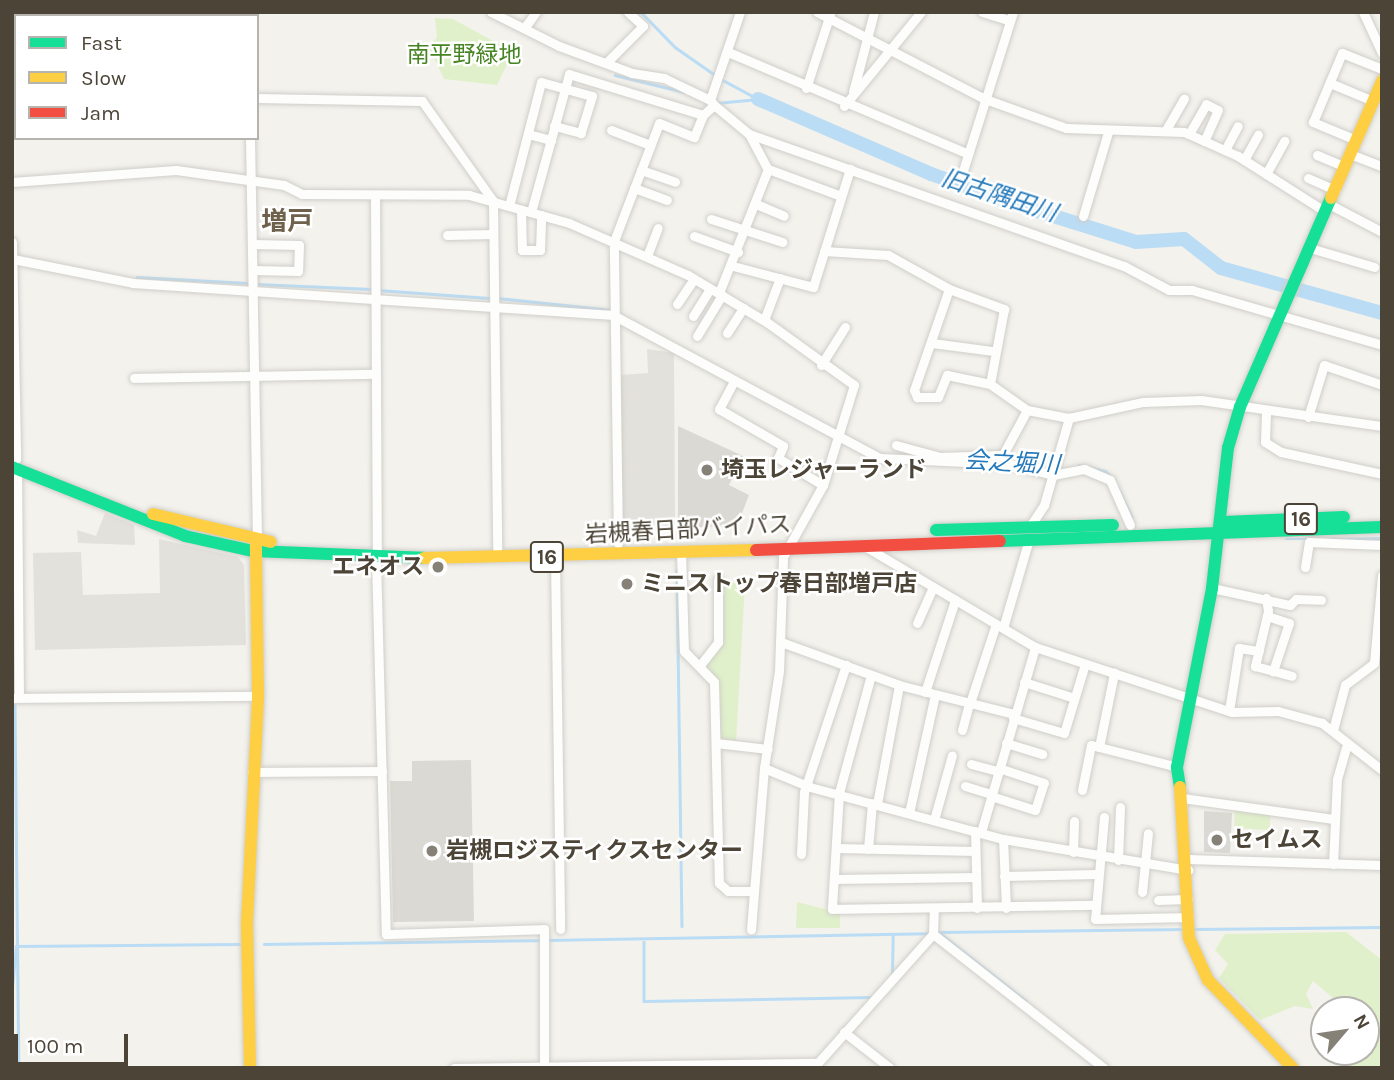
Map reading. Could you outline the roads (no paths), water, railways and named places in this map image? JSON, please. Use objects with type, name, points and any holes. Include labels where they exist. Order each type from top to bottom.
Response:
[{"type":"main road","points":[[1293,1068],[1208,980],[1189,938],[1188,864],[1177,767],[1193,700],[1212,588],[1228,448],[1240,407],[1382,81]]},
{"type":"main road","name":"岩槻春日部バイパス","points":[[14,463],[120,505],[255,546],[376,554],[555,557],[792,542],[861,544],[1130,525],[1220,528],[1382,516]]},
{"type":"main road","name":"岩槻春日部バイパス","points":[[376,554],[1030,532],[1382,527]]},
{"type":"main road","points":[[250,1068],[252,772],[258,696],[255,546]]},
{"type":"street","points":[[491,12],[607,62],[664,78],[712,102],[749,134],[768,169],[841,196]]},
{"type":"street","points":[[525,27],[536,12]]},
{"type":"street","points":[[607,62],[643,26],[628,12]]},
{"type":"street","points":[[618,544],[614,241],[659,123],[694,137],[703,114],[712,102],[740,12]]},
{"type":"street","points":[[817,12],[829,15],[985,99],[1066,128],[1108,132],[1167,128],[1189,134],[1244,160],[1327,208],[1382,232]]},
{"type":"street","points":[[852,96],[874,12]]},
{"type":"street","points":[[844,106],[921,12]]},
{"type":"street","points":[[961,177],[1010,16],[982,12]]},
{"type":"street","points":[[1363,12],[1382,53]]},
{"type":"street","points":[[806,88],[829,15]]},
{"type":"street","points":[[728,52],[844,106],[968,154]]},
{"type":"street","points":[[1356,140],[1313,122],[1342,53],[1382,69]]},
{"type":"street","points":[[531,212],[569,74],[703,114]]},
{"type":"street","points":[[509,206],[541,82],[592,96],[581,133],[554,126]]},
{"type":"street","points":[[1330,83],[1373,101]]},
{"type":"street","points":[[259,98],[422,101],[492,201],[497,548]]},
{"type":"street","points":[[1167,128],[1184,99]]},
{"type":"street","points":[[1189,134],[1206,104],[1218,110],[1204,141]]},
{"type":"street","points":[[1225,150],[1238,127]]},
{"type":"street","points":[[611,131],[650,145]]},
{"type":"street","points":[[1083,216],[1108,132]]},
{"type":"street","points":[[528,134],[551,140]]},
{"type":"street","points":[[749,134],[1124,266],[1169,290],[1192,290],[1382,345]]},
{"type":"street","points":[[1244,160],[1258,135]]},
{"type":"street","points":[[250,140],[255,546]]},
{"type":"street","points":[[1266,174],[1284,141]]},
{"type":"street","points":[[1350,154],[1382,166]]},
{"type":"street","points":[[1317,155],[1345,167]]},
{"type":"street","points":[[697,335],[717,292],[733,266],[768,169]]},
{"type":"street","points":[[733,266],[813,287],[850,169]]},
{"type":"street","points":[[12,182],[176,170],[252,181],[302,194],[469,195],[531,212],[614,241],[694,279],[764,320],[821,365],[854,386],[841,441],[823,485],[783,557],[781,642],[764,768],[751,929]]},
{"type":"street","points":[[641,170],[675,183]]},
{"type":"street","points":[[1308,178],[1335,190]]},
{"type":"street","points":[[634,188],[667,200]]},
{"type":"street","points":[[374,196],[373,374],[386,934],[544,929],[544,1067]]},
{"type":"street","points":[[756,204],[784,216]]},
{"type":"street","points":[[711,219],[782,242]]},
{"type":"street","points":[[647,256],[658,228]]},
{"type":"street","points":[[447,235],[493,234]]},
{"type":"street","points":[[694,236],[738,252]]},
{"type":"street","points":[[12,242],[16,697],[258,696]]},
{"type":"street","points":[[253,244],[299,245],[298,271],[253,271]]},
{"type":"street","points":[[1310,248],[1374,267]]},
{"type":"street","points":[[824,251],[888,255],[949,289],[1004,309],[993,351],[990,384]]},
{"type":"street","points":[[13,259],[106,280],[372,296],[493,309],[613,310],[841,441],[880,458],[1000,459],[1054,471],[1084,469],[1110,480],[1130,525]]},
{"type":"street","points":[[764,320],[780,278]]},
{"type":"street","points":[[677,304],[694,279]]},
{"type":"street","points":[[949,289],[914,390],[918,397],[938,397],[947,375],[990,384],[1027,410],[1069,418],[1164,401],[1240,407],[1266,413],[1382,426]]},
{"type":"street","points":[[693,316],[717,292]]},
{"type":"street","points":[[727,333],[743,308]]},
{"type":"street","points":[[821,365],[845,327]]},
{"type":"street","points":[[932,343],[993,351]]},
{"type":"street","points":[[1308,417],[1324,365],[1382,385]]},
{"type":"street","points":[[134,378],[373,374]]},
{"type":"street","points":[[734,381],[719,409],[783,446],[778,458],[823,485]]},
{"type":"street","points":[[1000,459],[1027,410]]},
{"type":"street","points":[[1266,413],[1265,442],[1281,453],[1382,474]]},
{"type":"street","points":[[962,730],[1000,626],[1030,532],[1044,505],[1069,418]]},
{"type":"street","points":[[895,445],[934,460]]},
{"type":"street","points":[[1305,567],[1310,542],[1382,545]]},
{"type":"street","points":[[861,544],[1035,647],[1229,711],[1278,711],[1333,730],[1346,747],[1382,770]]},
{"type":"street","points":[[681,551],[685,580],[684,651],[714,682],[719,883],[728,891],[753,891]]},
{"type":"street","points":[[555,557],[560,929]]},
{"type":"street","points":[[1333,730],[1345,685],[1374,663],[1382,575]]},
{"type":"street","points":[[701,664],[718,642],[718,580]]},
{"type":"street","points":[[918,623],[933,587]]},
{"type":"street","points":[[1212,588],[1290,605],[1296,599],[1321,600]]},
{"type":"street","points":[[1266,598],[1267,616],[1255,666],[1292,676]]},
{"type":"street","points":[[908,813],[930,694],[954,600]]},
{"type":"street","points":[[1267,616],[1289,623],[1273,671]]},
{"type":"street","points":[[781,642],[899,685],[970,703],[1064,733],[1085,663]]},
{"type":"street","points":[[977,908],[975,851],[978,832],[992,795],[1035,647]]},
{"type":"street","points":[[1229,711],[1239,648],[1259,651]]},
{"type":"street","points":[[801,855],[804,792],[810,787],[846,665]]},
{"type":"street","points":[[1099,747],[1114,673]]},
{"type":"street","points":[[872,675],[839,793],[832,909],[934,911],[1093,905]]},
{"type":"street","points":[[1024,682],[1074,698]]},
{"type":"street","points":[[868,849],[874,803],[899,685]]},
{"type":"street","points":[[716,743],[768,749]]},
{"type":"street","points":[[1006,743],[1042,754]]},
{"type":"street","points":[[1082,790],[1091,745],[1177,767]]},
{"type":"street","points":[[1333,864],[1337,779],[1346,747]]},
{"type":"street","points":[[934,820],[952,755]]},
{"type":"street","points":[[965,786],[1035,810],[1044,783],[971,764]]},
{"type":"street","points":[[764,768],[810,787],[1003,839],[1099,858],[1143,864],[1382,865]]},
{"type":"street","points":[[252,772],[382,771]]},
{"type":"street","points":[[1182,797],[1334,819]]},
{"type":"street","points":[[1118,860],[1120,807]]},
{"type":"street","points":[[1104,817],[1093,905],[1095,919],[1188,917]]},
{"type":"street","points":[[1073,852],[1074,821]]},
{"type":"street","points":[[1142,892],[1148,833]]},
{"type":"street","points":[[1003,839],[1006,908]]},
{"type":"street","points":[[836,849],[975,851]]},
{"type":"street","points":[[1004,876],[1097,874]]},
{"type":"street","points":[[834,879],[976,877]]},
{"type":"street","points":[[1158,900],[1188,899]]},
{"type":"street","points":[[454,1068],[815,1065],[933,934],[934,911]]},
{"type":"street","points":[[933,934],[1104,1068]]},
{"type":"street","points":[[844,1032],[890,1068]]},
{"type":"waterway","name":"旧古隅田川","points":[[641,12],[675,47],[715,75]]},
{"type":"waterway","points":[[615,75],[684,92]]},
{"type":"waterway","name":"旧古隅田川","points":[[721,79],[758,99]]},
{"type":"waterway","points":[[716,103],[758,99]]},
{"type":"waterway","name":"旧古隅田川","points":[[758,99],[931,174],[1031,209],[1136,242],[1184,239],[1221,268],[1382,313]]},
{"type":"waterway","points":[[137,277],[248,283]]},
{"type":"waterway","points":[[257,284],[371,289]]},
{"type":"waterway","points":[[378,290],[489,298]]},
{"type":"waterway","points":[[497,298],[611,310]]},
{"type":"waterway","name":"会之堀川","points":[[1004,459],[1018,462]]},
{"type":"waterway","name":"会之堀川","points":[[1079,465],[1105,471],[1114,479]]},
{"type":"waterway","name":"会之堀川","points":[[1118,488],[1132,517]]},
{"type":"waterway","points":[[12,527],[13,550]]},
{"type":"waterway","name":"会之堀川","points":[[1331,539],[1382,538]]},
{"type":"waterway","name":"会之堀川","points":[[1286,539],[1307,539]]},
{"type":"waterway","points":[[13,555],[14,612]]},
{"type":"waterway","points":[[677,570],[682,926]]},
{"type":"waterway","points":[[15,705],[19,1066]]},
{"type":"waterway","points":[[1193,929],[1382,927]]},
{"type":"waterway","points":[[939,932],[1186,929]]},
{"type":"waterway","points":[[545,940],[927,933]]},
{"type":"waterway","points":[[941,934],[1026,1001]]},
{"type":"waterway","points":[[892,974],[893,935]]},
{"type":"waterway","points":[[264,944],[538,940]]},
{"type":"waterway","points":[[644,942],[644,1001],[872,997]]},
{"type":"waterway","points":[[12,988],[16,946],[239,944]]},
{"type":"place","name":"埼玉レジャーランド","points":[[707,470]]},
{"type":"place","name":"エネオス","points":[[438,567]]},
{"type":"place","name":"ミニストップ春日部増戸店","points":[[627,584]]},
{"type":"place","name":"セイムス","points":[[1217,840]]},
{"type":"place","name":"岩槻ロジスティクスセンター","points":[[432,851]]},
{"type":"district","name":"増戸","points":[[287,222]]},
{"type":"park label","name":"南平野緑地","points":[[464,55]]}]
